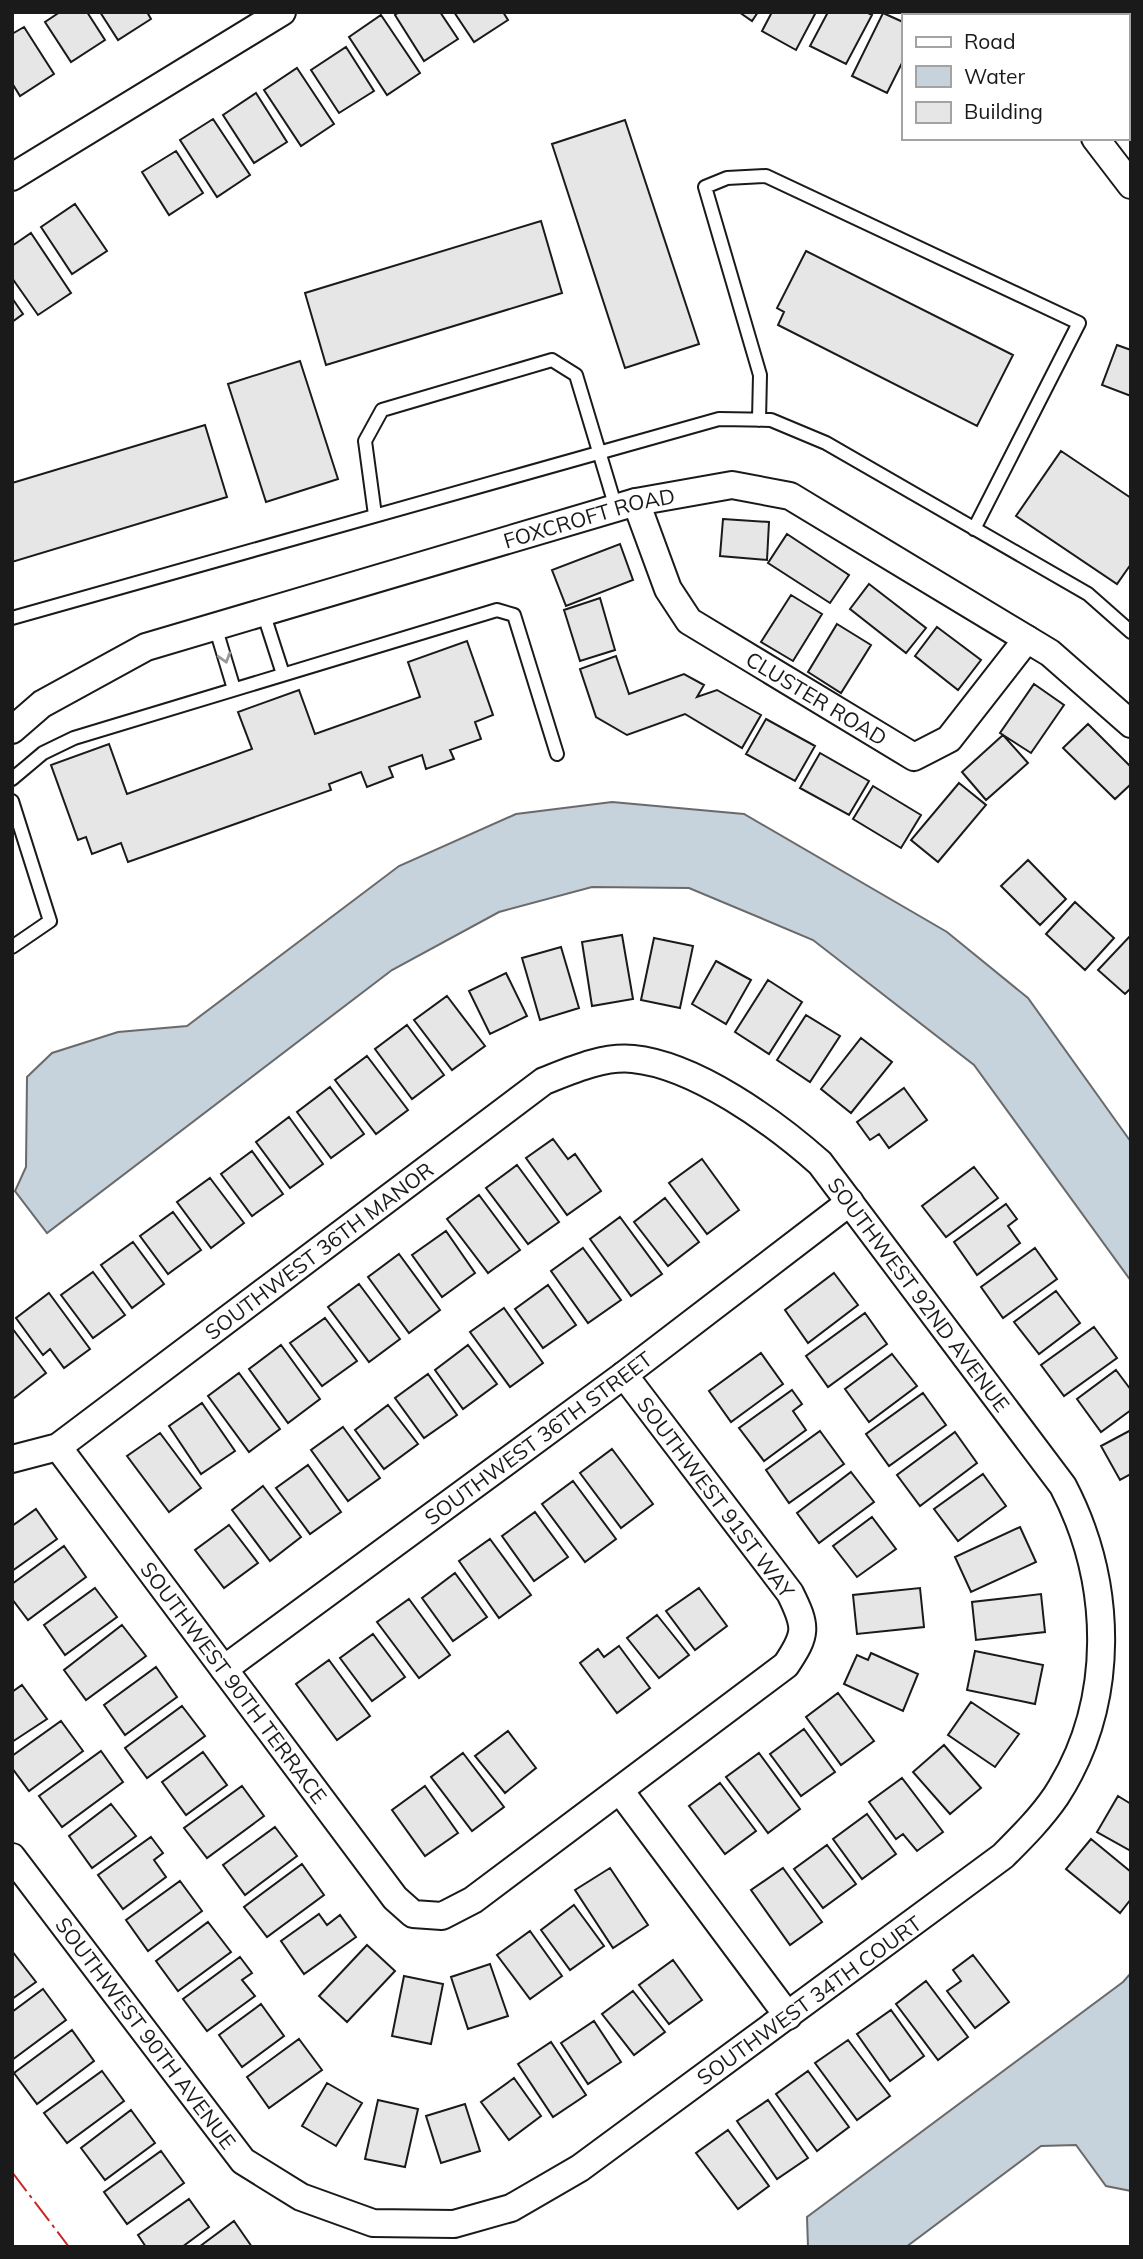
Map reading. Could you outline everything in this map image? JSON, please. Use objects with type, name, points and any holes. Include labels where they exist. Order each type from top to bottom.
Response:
[{"type":"street","points":[[12,177],[282,12]]},
{"type":"street","points":[[1097,140],[1131,185]]},
{"type":"street","name":"FOXCROFT ROAD","points":[[13,722],[146,647],[626,505],[732,485],[790,496],[1049,653],[1131,724]]},
{"type":"street","name":"CLUSTER ROAD","points":[[626,505],[668,589],[689,621],[914,757],[949,739],[1027,639]]},
{"type":"street","name":"SOUTHWEST 92ND AVENUE","points":[[632,1059],[680,1069],[782,1129],[820,1163],[1063,1486],[1091,1553],[1102,1623]]},
{"type":"street","name":"SOUTHWEST 36TH MANOR","points":[[12,1459],[58,1447],[544,1081],[587,1065],[632,1059]]},
{"type":"street","name":"SOUTHWEST 36TH STREET","points":[[224,1669],[624,1374],[849,1202]]},
{"type":"street","name":"SOUTHWEST 91ST WAY","points":[[621,1791],[786,1665],[800,1644],[805,1622],[790,1593],[624,1374]]},
{"type":"street","name":"SOUTHWEST 90TH TERRACE","points":[[58,1447],[395,1898],[413,1914],[442,1916],[473,1900],[621,1791]]},
{"type":"street","name":"SOUTHWEST 34TH COURT","points":[[373,2223],[454,2224],[511,2208],[580,2168],[1003,1856],[1042,1815],[1068,1773],[1089,1720],[1098,1676],[1102,1623]]},
{"type":"street","points":[[621,1791],[788,2016]]},
{"type":"street","name":"SOUTHWEST 90TH AVENUE","points":[[12,1857],[243,2161],[302,2197],[373,2223]]},
{"type":"lane","points":[[759,420],[760,375],[705,187],[727,178],[766,176],[1079,323],[974,529]]},
{"type":"lane","points":[[375,515],[365,442],[382,410],[552,360],[576,375],[600,453],[626,505]]},
{"type":"lane","points":[[12,618],[719,419],[771,420],[826,443],[1088,594],[1131,632]]},
{"type":"lane","points":[[12,779],[43,753],[74,738],[497,610],[514,615],[557,754]]},
{"type":"lane","points":[[263,612],[283,674]]},
{"type":"lane","points":[[215,626],[234,690]]},
{"type":"lane","points":[[12,801],[50,921],[12,947]]},
{"type":"water","points":[[612,802],[744,814],[947,932],[1028,998],[1131,1142],[1131,1281],[974,1065],[813,940],[689,888],[592,887],[499,912],[392,970],[47,1233],[15,1191],[26,1167],[27,1077],[52,1053],[118,1032],[187,1026],[399,866],[516,814]]},
{"type":"water","points":[[1131,1973],[1131,2191],[1106,2186],[1076,2145],[1041,2146],[906,2247],[808,2247],[807,2217],[1123,1982]]},
{"type":"building","points":[[60,12],[87,12],[105,40],[71,62],[45,22]]},
{"type":"building","points":[[100,12],[147,12],[151,19],[118,40]]},
{"type":"building","points":[[399,12],[440,12],[458,39],[424,61],[395,15]]},
{"type":"building","points":[[454,12],[503,12],[508,20],[474,42]]},
{"type":"building","points":[[739,12],[758,12],[752,21]]},
{"type":"building","points":[[772,12],[816,12],[796,50],[762,31]]},
{"type":"building","points":[[828,12],[866,12],[872,15],[846,64],[810,46]]},
{"type":"building","points":[[1131,12],[1129,54],[1129,14],[1114,14]]},
{"type":"building","points":[[883,13],[902,22],[902,63],[887,93],[852,76]]},
{"type":"building","points":[[381,15],[420,73],[387,95],[349,37]]},
{"type":"building","points":[[24,27],[54,74],[20,96],[12,83],[12,34]]},
{"type":"building","points":[[346,47],[374,91],[339,113],[311,70]]},
{"type":"building","points":[[1131,64],[1131,89],[1129,86]]},
{"type":"building","points":[[297,68],[334,124],[301,146],[264,90]]},
{"type":"building","points":[[256,93],[287,142],[254,163],[223,115]]},
{"type":"building","points":[[213,119],[250,175],[217,197],[180,140]]},
{"type":"building","points":[[625,120],[699,344],[625,368],[552,144]]},
{"type":"building","points":[[176,151],[203,193],[169,215],[142,172]]},
{"type":"building","points":[[75,204],[107,251],[72,274],[41,227]]},
{"type":"building","points":[[541,221],[562,293],[326,365],[305,293]]},
{"type":"building","points":[[31,233],[71,293],[38,315],[12,278],[12,246]]},
{"type":"building","points":[[806,251],[1013,355],[977,426],[778,325],[784,312],[777,308]]},
{"type":"building","points":[[12,298],[23,314],[12,322]]},
{"type":"building","points":[[1117,345],[1131,350],[1131,396],[1102,385]]},
{"type":"building","points":[[300,361],[338,479],[266,502],[228,384]]},
{"type":"building","points":[[205,425],[227,497],[12,562],[12,483]]},
{"type":"building","points":[[1061,451],[1131,498],[1131,564],[1117,584],[1016,516]]},
{"type":"building","points":[[723,519],[769,522],[767,560],[720,556]]},
{"type":"building","points":[[787,534],[849,575],[830,603],[768,563]]},
{"type":"building","points":[[620,544],[633,580],[566,606],[552,570]]},
{"type":"building","points":[[869,584],[926,628],[906,653],[850,609]]},
{"type":"building","points":[[791,595],[822,614],[793,661],[761,642]]},
{"type":"building","points":[[600,598],[615,650],[580,661],[564,610]]},
{"type":"building","points":[[837,624],[871,645],[841,693],[808,672]]},
{"type":"building","points":[[937,627],[981,660],[958,690],[915,656]]},
{"type":"building","points":[[467,641],[493,715],[475,722],[481,739],[450,750],[454,759],[426,769],[422,755],[389,767],[393,777],[367,787],[361,772],[329,784],[331,790],[128,862],[121,843],[92,854],[86,837],[78,840],[51,765],[109,744],[127,794],[252,749],[238,712],[299,690],[315,734],[420,697],[408,662]]},
{"type":"building","points":[[616,656],[629,694],[684,674],[704,685],[697,697],[717,690],[761,715],[742,748],[685,714],[627,735],[596,717],[580,669]]},
{"type":"building","points":[[1034,684],[1064,705],[1031,753],[1000,733]]},
{"type":"building","points":[[766,719],[815,746],[795,781],[746,754]]},
{"type":"building","points":[[1088,724],[1131,767],[1131,784],[1115,799],[1063,748]]},
{"type":"building","points":[[1003,735],[1028,763],[986,800],[962,772]]},
{"type":"building","points":[[820,753],[869,781],[849,815],[800,788]]},
{"type":"building","points":[[959,783],[986,805],[938,862],[911,840]]},
{"type":"building","points":[[873,786],[921,815],[901,848],[853,819]]},
{"type":"building","points":[[1028,860],[1066,899],[1040,925],[1001,886]]},
{"type":"building","points":[[1075,902],[1114,938],[1085,970],[1046,934]]},
{"type":"building","points":[[622,935],[633,999],[592,1006],[582,942]]},
{"type":"building","points":[[1131,935],[1131,988],[1125,994],[1098,970]]},
{"type":"building","points":[[654,938],[693,946],[680,1008],[641,1000]]},
{"type":"building","points":[[561,947],[579,1008],[540,1020],[522,958]]},
{"type":"building","points":[[716,961],[751,980],[726,1024],[692,1004]]},
{"type":"building","points":[[506,973],[527,1016],[490,1034],[469,991]]},
{"type":"building","points":[[768,980],[802,1002],[769,1054],[735,1032]]},
{"type":"building","points":[[447,996],[485,1046],[452,1070],[414,1020]]},
{"type":"building","points":[[806,1015],[840,1036],[810,1082],[777,1060]]},
{"type":"building","points":[[407,1025],[444,1075],[412,1099],[375,1049]]},
{"type":"building","points":[[861,1038],[892,1062],[851,1113],[821,1089]]},
{"type":"building","points":[[367,1056],[408,1110],[376,1134],[335,1080]]},
{"type":"building","points":[[330,1087],[364,1134],[331,1158],[297,1112]]},
{"type":"building","points":[[904,1088],[927,1120],[889,1148],[879,1134],[870,1140],[857,1122]]},
{"type":"building","points":[[289,1117],[323,1164],[290,1188],[256,1142]]},
{"type":"building","points":[[553,1139],[568,1159],[575,1154],[601,1191],[567,1215],[526,1158]]},
{"type":"building","points":[[252,1151],[283,1194],[252,1216],[221,1174]]},
{"type":"building","points":[[702,1159],[739,1210],[707,1234],[669,1183]]},
{"type":"building","points":[[517,1165],[559,1222],[528,1244],[486,1188]]},
{"type":"building","points":[[974,1167],[998,1198],[946,1237],[922,1206]]},
{"type":"building","points":[[210,1178],[244,1223],[211,1248],[177,1202]]},
{"type":"building","points":[[479,1195],[520,1250],[488,1273],[447,1219]]},
{"type":"building","points":[[665,1198],[699,1242],[668,1266],[634,1222]]},
{"type":"building","points":[[1006,1204],[1017,1219],[1008,1226],[1020,1243],[977,1275],[954,1242]]},
{"type":"building","points":[[173,1212],[201,1250],[168,1274],[140,1236]]},
{"type":"building","points":[[620,1217],[662,1274],[631,1296],[590,1239]]},
{"type":"building","points":[[446,1231],[475,1273],[442,1297],[412,1255]]},
{"type":"building","points":[[133,1242],[164,1284],[132,1308],[101,1265]]},
{"type":"building","points":[[583,1248],[621,1300],[588,1323],[551,1271]]},
{"type":"building","points":[[1035,1248],[1057,1279],[1003,1318],[981,1287]]},
{"type":"building","points":[[399,1254],[440,1310],[409,1333],[368,1277]]},
{"type":"building","points":[[93,1272],[125,1315],[93,1338],[61,1295]]},
{"type":"building","points":[[834,1273],[858,1305],[808,1343],[785,1310]]},
{"type":"building","points":[[359,1284],[400,1339],[369,1362],[328,1307]]},
{"type":"building","points":[[548,1285],[576,1325],[543,1348],[515,1309]]},
{"type":"building","points":[[1056,1291],[1080,1323],[1039,1354],[1014,1322]]},
{"type":"building","points":[[49,1293],[90,1349],[64,1368],[50,1349],[43,1355],[16,1318]]},
{"type":"building","points":[[504,1308],[543,1363],[510,1387],[470,1332]]},
{"type":"building","points":[[865,1313],[887,1344],[828,1387],[806,1356]]},
{"type":"building","points":[[325,1318],[357,1361],[322,1386],[290,1343]]},
{"type":"building","points":[[1094,1327],[1117,1358],[1064,1396],[1041,1365]]},
{"type":"building","points":[[12,1328],[46,1373],[14,1398],[12,1396]]},
{"type":"building","points":[[281,1345],[320,1399],[288,1423],[249,1369]]},
{"type":"building","points":[[468,1345],[497,1384],[463,1409],[435,1370]]},
{"type":"building","points":[[761,1353],[783,1384],[731,1422],[709,1391]]},
{"type":"building","points":[[892,1354],[917,1386],[869,1422],[845,1389]]},
{"type":"building","points":[[1116,1370],[1131,1390],[1131,1410],[1101,1432],[1077,1399]]},
{"type":"building","points":[[239,1373],[280,1429],[249,1452],[208,1396]]},
{"type":"building","points":[[428,1374],[457,1415],[424,1438],[395,1398]]},
{"type":"building","points":[[792,1390],[802,1404],[793,1411],[806,1430],[764,1461],[739,1428]]},
{"type":"building","points":[[923,1393],[946,1425],[889,1466],[866,1434]]},
{"type":"building","points":[[202,1403],[235,1451],[201,1474],[169,1426]]},
{"type":"building","points":[[388,1405],[418,1444],[384,1469],[355,1430]]},
{"type":"building","points":[[343,1427],[380,1478],[348,1501],[311,1450]]},
{"type":"building","points":[[1131,1430],[1131,1474],[1120,1480],[1101,1446]]},
{"type":"building","points":[[820,1431],[844,1464],[789,1503],[766,1470]]},
{"type":"building","points":[[955,1432],[977,1463],[920,1506],[897,1475]]},
{"type":"building","points":[[160,1433],[201,1488],[169,1512],[127,1456]]},
{"type":"building","points":[[612,1449],[653,1504],[621,1528],[580,1473]]},
{"type":"building","points":[[308,1465],[341,1512],[310,1534],[276,1488]]},
{"type":"building","points":[[851,1472],[874,1502],[819,1543],[797,1513]]},
{"type":"building","points":[[983,1474],[1006,1506],[958,1541],[934,1509]]},
{"type":"building","points":[[573,1481],[616,1539],[585,1562],[542,1504]]},
{"type":"building","points":[[263,1486],[301,1537],[270,1561],[232,1510]]},
{"type":"building","points":[[36,1509],[57,1539],[12,1571],[12,1526]]},
{"type":"building","points":[[535,1512],[568,1557],[534,1581],[502,1536]]},
{"type":"building","points":[[872,1517],[896,1549],[857,1577],[833,1546]]},
{"type":"building","points":[[229,1525],[258,1563],[224,1588],[195,1550]]},
{"type":"building","points":[[1020,1527],[1036,1562],[971,1592],[955,1557]]},
{"type":"building","points":[[490,1539],[531,1595],[499,1618],[459,1561]]},
{"type":"building","points":[[64,1546],[86,1577],[28,1620],[12,1599],[12,1584]]},
{"type":"building","points":[[455,1573],[487,1617],[453,1641],[422,1598]]},
{"type":"building","points":[[95,1588],[117,1617],[65,1655],[44,1625]]},
{"type":"building","points":[[699,1588],[727,1626],[695,1650],[666,1611]]},
{"type":"building","points":[[920,1588],[924,1627],[857,1634],[853,1595]]},
{"type":"building","points":[[1041,1594],[1045,1632],[976,1640],[972,1602]]},
{"type":"building","points":[[409,1599],[450,1655],[419,1678],[377,1622]]},
{"type":"building","points":[[657,1615],[689,1655],[659,1678],[627,1638]]},
{"type":"building","points":[[122,1625],[146,1656],[86,1700],[64,1670]]},
{"type":"building","points":[[373,1634],[405,1677],[372,1701],[340,1658]]},
{"type":"building","points":[[619,1646],[650,1688],[617,1713],[580,1663],[598,1649],[604,1657]]},
{"type":"building","points":[[975,1651],[1043,1665],[1035,1704],[967,1690]]},
{"type":"building","points":[[871,1653],[918,1674],[903,1711],[844,1684],[857,1655],[868,1660]]},
{"type":"building","points":[[329,1660],[370,1716],[337,1740],[296,1684]]},
{"type":"building","points":[[156,1667],[177,1697],[125,1735],[104,1705]]},
{"type":"building","points":[[22,1685],[47,1719],[12,1742],[12,1692]]},
{"type":"building","points":[[838,1693],[874,1741],[841,1765],[806,1717]]},
{"type":"building","points":[[971,1702],[1019,1734],[995,1767],[948,1735]]},
{"type":"building","points":[[182,1706],[205,1736],[147,1778],[125,1748]]},
{"type":"building","points":[[61,1721],[83,1751],[29,1791],[12,1768],[12,1756]]},
{"type":"building","points":[[804,1729],[835,1772],[801,1796],[770,1754]]},
{"type":"building","points":[[508,1731],[536,1768],[505,1793],[475,1756]]},
{"type":"building","points":[[944,1745],[981,1788],[950,1814],[913,1772]]},
{"type":"building","points":[[101,1751],[123,1782],[62,1827],[39,1796]]},
{"type":"building","points":[[203,1752],[227,1785],[186,1815],[162,1782]]},
{"type":"building","points":[[463,1753],[504,1807],[472,1831],[431,1777]]},
{"type":"building","points":[[759,1753],[800,1809],[768,1833],[726,1777]]},
{"type":"building","points":[[902,1778],[943,1832],[917,1851],[903,1834],[896,1839],[869,1802]]},
{"type":"building","points":[[720,1783],[756,1831],[725,1854],[689,1806]]},
{"type":"building","points":[[242,1786],[264,1816],[207,1858],[184,1828]]},
{"type":"building","points":[[425,1786],[458,1833],[425,1856],[392,1810]]},
{"type":"building","points":[[1118,1796],[1131,1804],[1131,1851],[1097,1832]]},
{"type":"building","points":[[111,1804],[136,1836],[92,1868],[69,1836]]},
{"type":"building","points":[[867,1814],[896,1854],[862,1879],[833,1839]]},
{"type":"building","points":[[275,1827],[297,1856],[245,1895],[223,1865]]},
{"type":"building","points":[[151,1837],[163,1853],[154,1860],[166,1877],[123,1909],[98,1875]]},
{"type":"building","points":[[1091,1839],[1131,1872],[1131,1899],[1120,1913],[1066,1869]]},
{"type":"building","points":[[827,1845],[856,1884],[823,1908],[794,1869]]},
{"type":"building","points":[[302,1864],[324,1895],[267,1937],[244,1907]]},
{"type":"building","points":[[610,1868],[648,1925],[613,1948],[575,1890]]},
{"type":"building","points":[[783,1868],[822,1922],[790,1945],[751,1890]]},
{"type":"building","points":[[180,1881],[202,1911],[148,1951],[126,1920]]},
{"type":"building","points":[[574,1905],[604,1946],[570,1970],[541,1930]]},
{"type":"building","points":[[319,1914],[327,1925],[340,1915],[356,1937],[304,1974],[281,1941]]},
{"type":"building","points":[[208,1922],[231,1952],[178,1991],[156,1961]]},
{"type":"building","points":[[530,1931],[562,1976],[530,1999],[497,1955]]},
{"type":"building","points":[[367,1945],[395,1971],[347,2022],[319,1996]]},
{"type":"building","points":[[12,1951],[36,1982],[12,1999]]},
{"type":"building","points":[[973,1955],[1009,2002],[975,2028],[947,1991],[961,1981],[953,1970]]},
{"type":"building","points":[[240,1957],[252,1973],[242,1980],[255,1996],[207,2031],[183,1999]]},
{"type":"building","points":[[673,1960],[702,2000],[669,2024],[639,1985]]},
{"type":"building","points":[[490,1964],[508,2016],[468,2029],[451,1977]]},
{"type":"building","points":[[404,1976],[443,1984],[431,2044],[392,2036]]},
{"type":"building","points":[[926,1981],[968,2037],[938,2060],[896,2004]]},
{"type":"building","points":[[43,1989],[66,2020],[12,2060],[12,2012]]},
{"type":"building","points":[[633,1991],[665,2032],[634,2055],[602,2014]]},
{"type":"building","points":[[261,2004],[284,2036],[242,2067],[219,2035]]},
{"type":"building","points":[[891,2010],[924,2056],[890,2081],[857,2034]]},
{"type":"building","points":[[594,2021],[621,2062],[588,2084],[561,2043]]},
{"type":"building","points":[[72,2030],[94,2061],[37,2104],[14,2073]]},
{"type":"building","points":[[299,2039],[322,2070],[269,2108],[247,2077]]},
{"type":"building","points":[[848,2040],[890,2096],[857,2120],[815,2063]]},
{"type":"building","points":[[551,2042],[586,2095],[553,2117],[518,2064]]},
{"type":"building","points":[[102,2071],[124,2101],[67,2143],[44,2113]]},
{"type":"building","points":[[808,2071],[849,2127],[817,2151],[776,2094]]},
{"type":"building","points":[[514,2078],[541,2116],[509,2140],[481,2102]]},
{"type":"building","points":[[327,2083],[362,2103],[336,2146],[302,2126]]},
{"type":"building","points":[[378,2100],[418,2109],[405,2167],[365,2159]]},
{"type":"building","points":[[768,2100],[808,2158],[777,2179],[737,2121]]},
{"type":"building","points":[[465,2104],[480,2151],[441,2163],[426,2116]]},
{"type":"building","points":[[131,2110],[155,2143],[105,2180],[81,2148]]},
{"type":"building","points":[[728,2130],[769,2186],[738,2209],[696,2153]]},
{"type":"building","points":[[161,2151],[184,2183],[127,2224],[104,2192]]},
{"type":"building","points":[[189,2199],[209,2227],[182,2247],[146,2247],[138,2235]]},
{"type":"building","points":[[234,2221],[252,2247],[199,2247]]},
{"type":"power","points":[[12,2172],[69,2247]]}]
